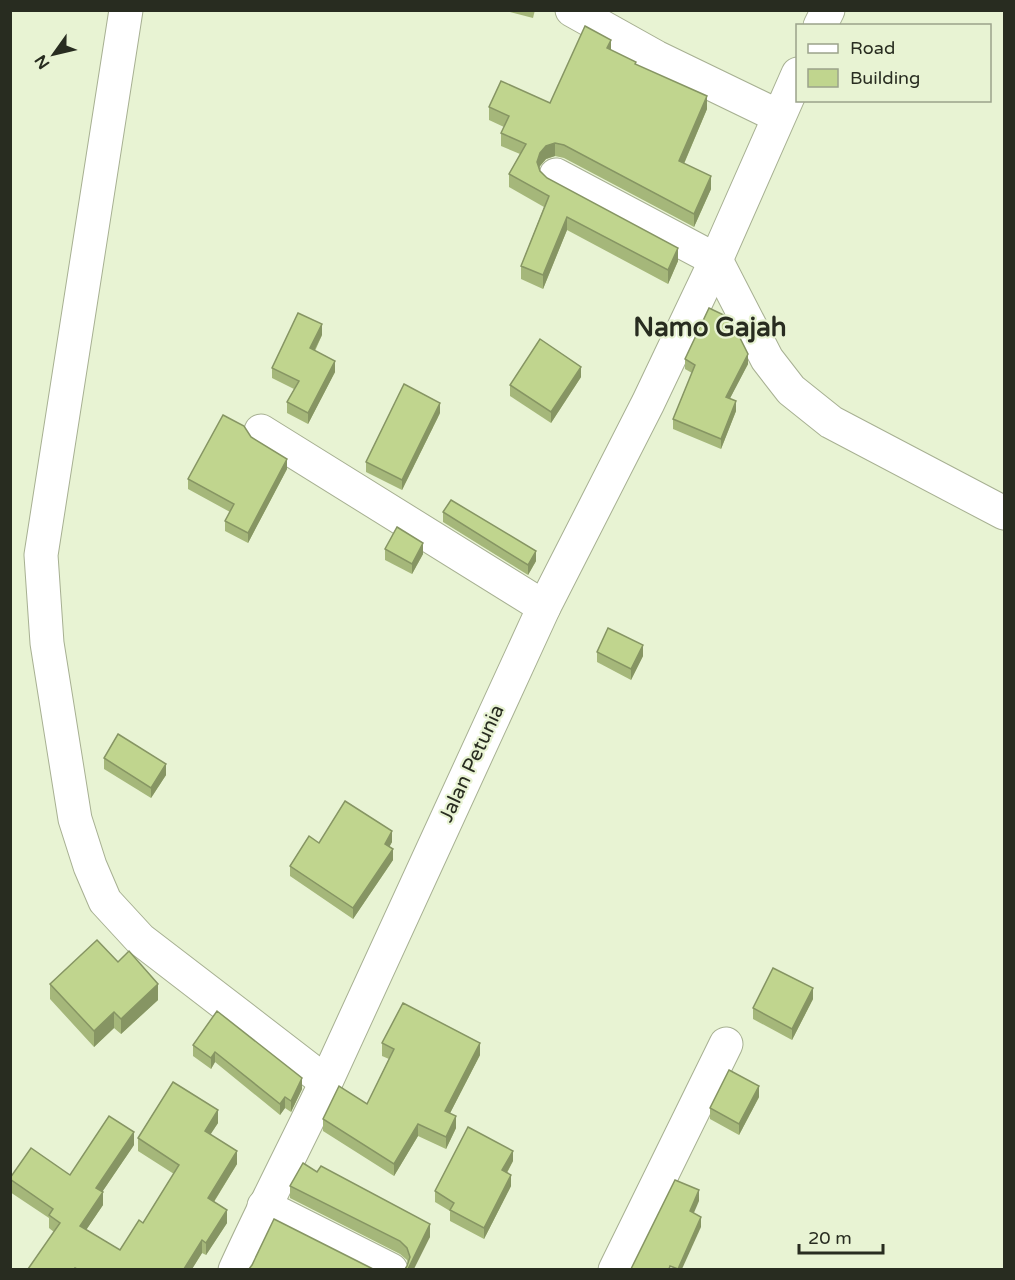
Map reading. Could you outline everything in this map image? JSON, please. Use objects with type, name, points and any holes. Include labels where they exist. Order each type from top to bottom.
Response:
[{"type":"street","points":[[126,10],[124,35],[41,555],[47,643],[75,819],[90,866],[105,901],[140,939],[326,1082]]},
{"type":"street","points":[[572,10],[656,57],[778,116]]},
{"type":"street","points":[[821,24],[828,10]]},
{"type":"street","name":"Jalan Petunia","points":[[235,1269],[326,1082],[544,607],[648,403],[716,260],[796,78]]},
{"type":"street","points":[[556,175],[716,260],[767,359],[791,390],[831,422],[1005,513]]},
{"type":"street","points":[[261,431],[544,607]]},
{"type":"street","points":[[615,1269],[726,1044]]},
{"type":"street","points":[[264,1206],[391,1269]]},
{"type":"building","points":[[585,26],[611,40],[607,48],[636,62],[635,64],[707,96],[679,161],[711,176],[694,214],[564,145],[555,143],[546,146],[537,162],[540,171],[547,178],[678,248],[668,270],[567,217],[543,275],[521,266],[549,196],[509,174],[526,144],[501,133],[509,116],[489,107],[501,81],[550,103]]},
{"type":"building","points":[[709,308],[730,318],[748,354],[726,397],[736,401],[721,439],[673,419],[695,365],[685,359]]},
{"type":"building","points":[[298,313],[322,324],[310,348],[335,361],[308,413],[287,402],[299,381],[272,368]]},
{"type":"building","points":[[540,339],[581,367],[551,412],[510,385]]},
{"type":"building","points":[[404,384],[440,403],[402,480],[366,462]]},
{"type":"building","points":[[223,415],[244,426],[251,437],[287,459],[248,533],[225,521],[234,504],[188,479]]},
{"type":"building","points":[[451,500],[536,551],[528,565],[443,512]]},
{"type":"building","points":[[397,527],[423,543],[412,564],[385,549]]},
{"type":"building","points":[[608,628],[643,645],[631,669],[597,652]]},
{"type":"building","points":[[118,734],[166,764],[151,788],[104,758]]},
{"type":"building","points":[[345,801],[392,831],[385,844],[393,849],[353,908],[290,866],[309,836],[319,843]]},
{"type":"building","points":[[97,940],[118,962],[129,951],[158,984],[121,1019],[114,1012],[94,1031],[50,984]]},
{"type":"building","points":[[773,968],[813,988],[792,1029],[753,1008]]},
{"type":"building","points":[[403,1003],[480,1043],[445,1111],[456,1116],[446,1137],[418,1124],[394,1164],[323,1119],[339,1086],[367,1104],[394,1049],[382,1043]]},
{"type":"building","points":[[217,1011],[302,1078],[291,1101],[285,1097],[280,1104],[215,1052],[211,1058],[193,1045]]},
{"type":"building","points":[[729,1070],[759,1086],[739,1124],[710,1108]]},
{"type":"building","points":[[173,1082],[218,1110],[205,1131],[237,1151],[208,1198],[227,1210],[206,1243],[202,1240],[184,1269],[28,1269],[60,1223],[49,1215],[53,1209],[10,1179],[31,1148],[70,1175],[109,1116],[134,1132],[96,1188],[103,1192],[80,1226],[120,1250],[139,1220],[143,1223],[179,1165],[138,1138]]},
{"type":"building","points":[[468,1127],[513,1151],[502,1170],[511,1175],[484,1228],[450,1210],[454,1203],[435,1191]]},
{"type":"building","points":[[303,1163],[317,1172],[321,1166],[430,1224],[408,1269],[405,1269],[410,1257],[407,1248],[400,1241],[290,1186]]},
{"type":"building","points":[[675,1180],[699,1190],[690,1211],[701,1217],[678,1269],[670,1266],[669,1269],[631,1269]]},
{"type":"building","points":[[274,1219],[373,1269],[249,1269]]},
{"type":"district","name":"Namo Gajah","points":[[710,327]]}]
